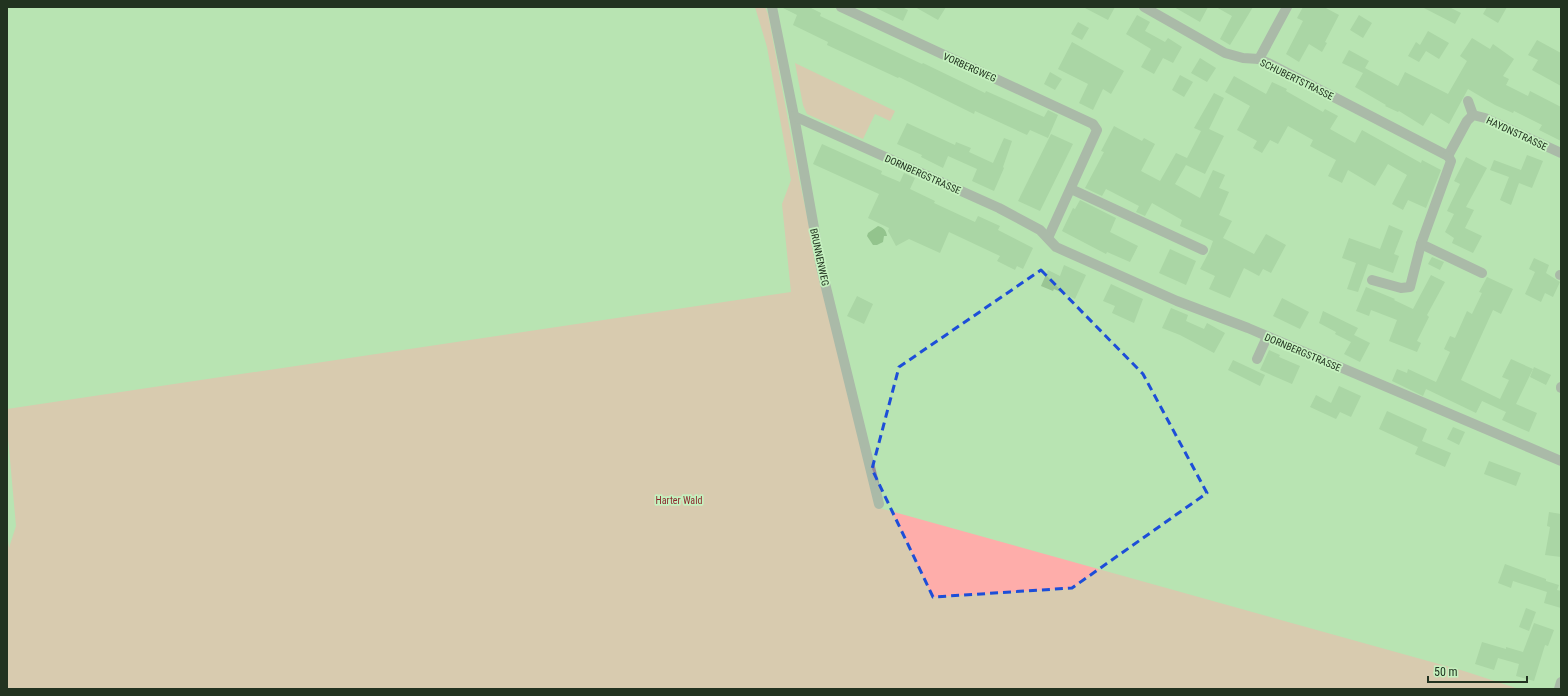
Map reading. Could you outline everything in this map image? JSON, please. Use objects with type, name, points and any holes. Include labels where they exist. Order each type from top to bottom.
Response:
[{"type":"street","name":"BRUNNENWEG","points":[[772,7],[794,116],[821,267],[879,504]]},
{"type":"street","name":"VORBERGWEG","points":[[841,7],[1093,124],[1097,130],[1071,189]]},
{"type":"street","name":"SCHUBERTSTRASSE","points":[[1144,7],[1225,53],[1243,58],[1259,59],[1448,156]]},
{"type":"street","points":[[1259,59],[1287,7]]},
{"type":"street","points":[[1468,101],[1474,115]]},
{"type":"street","name":"HAYDNSTRASSE","points":[[1448,156],[1467,121],[1474,115],[1485,118],[1561,153]]},
{"type":"street","name":"DORNBERGSTRASSE","points":[[794,116],[999,208],[1040,230],[1056,247],[1177,301],[1267,337],[1561,461]]},
{"type":"street","points":[[1372,280],[1401,288],[1410,287],[1421,244],[1451,161],[1448,156]]},
{"type":"street","points":[[1048,238],[1071,189],[1203,250]]},
{"type":"street","points":[[1421,244],[1482,273]]},
{"type":"street","points":[[1257,359],[1267,337]]},
{"type":"street","points":[[1559,689],[1561,682]]},
{"type":"highlighted area","points":[[1041,270],[1143,374],[1207,493],[1072,588],[933,597],[872,469],[899,367]]},
{"type":"green space","name":"Harter Wald","points":[[755,7],[765,7],[768,14],[799,178],[823,292],[876,507],[1464,671],[1519,689],[7,689],[7,533],[9,548],[16,526],[7,426],[7,409],[791,292],[782,204],[791,180],[767,47]]},
{"type":"green space","points":[[795,63],[895,111],[890,121],[875,114],[863,139],[807,114],[803,105]]},
{"type":"shaded area","points":[[878,226],[886,232],[887,236],[884,236],[883,242],[873,245],[867,236],[868,233]]},
{"type":"building","points":[[781,7],[809,7],[821,13],[820,16],[985,93],[986,91],[1044,117],[1048,110],[1058,115],[1048,138],[1030,130],[1027,135],[975,111],[974,114],[899,77],[898,78],[827,45],[828,42],[793,25],[797,15]]},
{"type":"building","points":[[874,7],[902,7],[908,10],[903,21]]},
{"type":"building","points":[[915,7],[946,7],[938,20]]},
{"type":"building","points":[[1083,7],[1115,7],[1108,20]]},
{"type":"building","points":[[1174,7],[1208,7],[1200,22]]},
{"type":"building","points":[[1216,7],[1253,7],[1230,45],[1220,39],[1232,16]]},
{"type":"building","points":[[1303,7],[1324,7],[1339,15],[1325,42],[1327,43],[1322,52],[1309,44],[1299,62],[1286,54],[1303,21],[1297,18]]},
{"type":"building","points":[[1422,7],[1449,7],[1461,13],[1455,24]]},
{"type":"building","points":[[1487,7],[1507,7],[1498,23],[1483,14]]},
{"type":"building","points":[[1137,15],[1150,22],[1145,31],[1165,42],[1168,38],[1182,47],[1173,63],[1163,58],[1154,74],[1141,67],[1151,49],[1126,34]]},
{"type":"building","points":[[1359,15],[1372,23],[1363,38],[1350,30]]},
{"type":"building","points":[[1078,22],[1089,28],[1082,40],[1071,34]]},
{"type":"building","points":[[1428,31],[1449,43],[1439,59],[1426,51],[1419,62],[1408,56],[1416,42],[1420,45]]},
{"type":"building","points":[[1472,38],[1490,49],[1493,44],[1514,59],[1503,76],[1509,79],[1506,85],[1528,96],[1530,91],[1561,107],[1561,141],[1539,130],[1542,125],[1514,111],[1513,113],[1495,105],[1468,89],[1449,124],[1431,113],[1423,126],[1399,111],[1398,112],[1385,106],[1386,105],[1355,87],[1363,73],[1342,63],[1349,50],[1369,61],[1365,68],[1398,86],[1405,72],[1448,94],[1467,61],[1460,56]]},
{"type":"building","points":[[1537,40],[1561,53],[1561,86],[1532,70],[1538,60],[1528,55]]},
{"type":"building","points":[[1072,42],[1124,71],[1111,94],[1103,89],[1093,110],[1079,103],[1088,84],[1058,69]]},
{"type":"building","points":[[1200,58],[1216,68],[1207,82],[1191,73]]},
{"type":"building","points":[[1050,72],[1062,79],[1055,90],[1044,84]]},
{"type":"building","points":[[1180,75],[1193,82],[1184,97],[1172,90]]},
{"type":"building","points":[[1234,76],[1266,94],[1272,82],[1287,89],[1286,91],[1323,112],[1325,109],[1338,116],[1330,129],[1355,143],[1362,130],[1421,163],[1422,160],[1441,170],[1426,208],[1408,200],[1403,210],[1392,204],[1407,175],[1388,164],[1375,186],[1348,170],[1342,183],[1328,176],[1336,160],[1310,146],[1313,140],[1288,126],[1278,144],[1270,140],[1262,153],[1253,148],[1257,141],[1237,130],[1250,106],[1225,92]]},
{"type":"building","points":[[1214,93],[1224,98],[1209,129],[1224,136],[1205,174],[1186,165],[1175,184],[1200,198],[1213,170],[1225,175],[1219,188],[1229,192],[1219,215],[1232,221],[1223,238],[1254,254],[1266,234],[1286,245],[1271,273],[1263,269],[1259,276],[1244,268],[1230,298],[1209,289],[1215,276],[1200,269],[1213,241],[1180,226],[1182,220],[1152,203],[1145,216],[1136,212],[1139,206],[1106,189],[1102,196],[1085,188],[1104,152],[1101,151],[1114,126],[1142,141],[1144,138],[1155,144],[1141,171],[1160,181],[1176,153],[1187,158],[1201,131],[1194,128]]},
{"type":"building","points":[[907,123],[955,145],[956,142],[971,148],[969,152],[993,163],[1004,138],[1012,141],[1003,167],[1004,168],[994,191],[972,181],[977,169],[948,156],[943,168],[921,157],[922,155],[897,144]]},
{"type":"building","points":[[1051,134],[1073,144],[1040,211],[1018,201]]},
{"type":"building","points":[[822,144],[882,171],[881,174],[900,182],[904,173],[915,178],[910,189],[935,201],[934,203],[975,222],[978,216],[1000,226],[998,230],[1033,248],[1023,269],[1017,266],[1015,270],[997,261],[1000,256],[949,232],[940,253],[909,239],[896,246],[888,231],[889,228],[868,218],[879,194],[813,164]]},
{"type":"building","points":[[1527,155],[1543,161],[1532,188],[1519,183],[1511,205],[1500,200],[1509,177],[1490,170],[1494,160],[1521,170]]},
{"type":"building","points":[[1466,157],[1487,168],[1466,207],[1474,210],[1465,228],[1482,236],[1473,253],[1452,243],[1454,238],[1445,232],[1454,214],[1447,211],[1460,184],[1454,181]]},
{"type":"building","points":[[1080,200],[1116,218],[1110,232],[1138,246],[1130,262],[1107,252],[1106,254],[1062,231],[1073,208],[1075,209]]},
{"type":"building","points":[[1389,225],[1403,231],[1394,254],[1399,256],[1393,273],[1368,264],[1358,292],[1347,289],[1356,263],[1342,258],[1349,238],[1380,249]]},
{"type":"building","points":[[1170,249],[1196,261],[1186,285],[1159,273]]},
{"type":"building","points":[[1432,257],[1444,262],[1440,270],[1428,264]]},
{"type":"building","points":[[1534,258],[1549,265],[1546,273],[1560,282],[1553,297],[1545,293],[1541,302],[1525,294],[1535,272],[1529,269]]},
{"type":"building","points":[[1064,265],[1086,275],[1075,299],[1054,289],[1053,291],[1041,286],[1048,270],[1060,276]]},
{"type":"building","points":[[1431,275],[1445,282],[1427,315],[1429,317],[1417,341],[1421,343],[1417,352],[1389,341],[1397,320],[1371,310],[1369,316],[1356,311],[1366,287],[1395,299],[1394,300],[1413,309]]},
{"type":"building","points":[[1487,277],[1513,289],[1501,314],[1493,310],[1461,380],[1500,399],[1509,380],[1502,377],[1511,359],[1533,369],[1516,404],[1537,413],[1529,432],[1502,420],[1506,412],[1482,401],[1476,413],[1426,389],[1423,396],[1392,381],[1397,369],[1407,373],[1408,369],[1436,382],[1450,352],[1444,349],[1450,336],[1455,338],[1467,311],[1472,314],[1482,293],[1479,292]]},
{"type":"building","points":[[1111,284],[1143,299],[1134,323],[1112,313],[1115,306],[1103,301]]},
{"type":"building","points":[[857,296],[873,304],[864,324],[847,316]]},
{"type":"building","points":[[1282,298],[1309,312],[1300,329],[1273,316]]},
{"type":"building","points":[[1171,308],[1188,315],[1186,321],[1204,329],[1207,323],[1225,333],[1214,353],[1180,335],[1162,328]]},
{"type":"building","points":[[1323,311],[1358,328],[1354,335],[1370,343],[1360,362],[1344,354],[1351,342],[1335,334],[1336,332],[1319,323]]},
{"type":"building","points":[[1269,350],[1280,355],[1279,357],[1300,366],[1292,384],[1260,370]]},
{"type":"building","points":[[1233,360],[1265,375],[1260,386],[1228,370]]},
{"type":"building","points":[[1534,367],[1551,375],[1546,385],[1530,377]]},
{"type":"building","points":[[1339,386],[1361,396],[1351,417],[1340,412],[1336,419],[1310,407],[1316,395],[1331,403]]},
{"type":"building","points":[[1387,411],[1427,429],[1422,441],[1451,453],[1445,467],[1415,454],[1418,447],[1379,429]]},
{"type":"building","points":[[1453,427],[1465,432],[1459,445],[1447,439]]},
{"type":"building","points":[[1489,461],[1521,473],[1516,486],[1484,474]]},
{"type":"building","points":[[1549,512],[1561,514],[1561,557],[1545,555],[1550,527],[1547,526]]},
{"type":"building","points":[[1505,564],[1559,585],[1557,590],[1561,591],[1561,608],[1544,603],[1547,592],[1513,581],[1511,588],[1498,583]]},
{"type":"building","points":[[1526,608],[1536,612],[1529,631],[1519,627]]},
{"type":"building","points":[[1534,623],[1554,630],[1548,646],[1545,645],[1534,681],[1516,676],[1519,664],[1498,658],[1494,670],[1475,664],[1482,642],[1523,652]]}]
